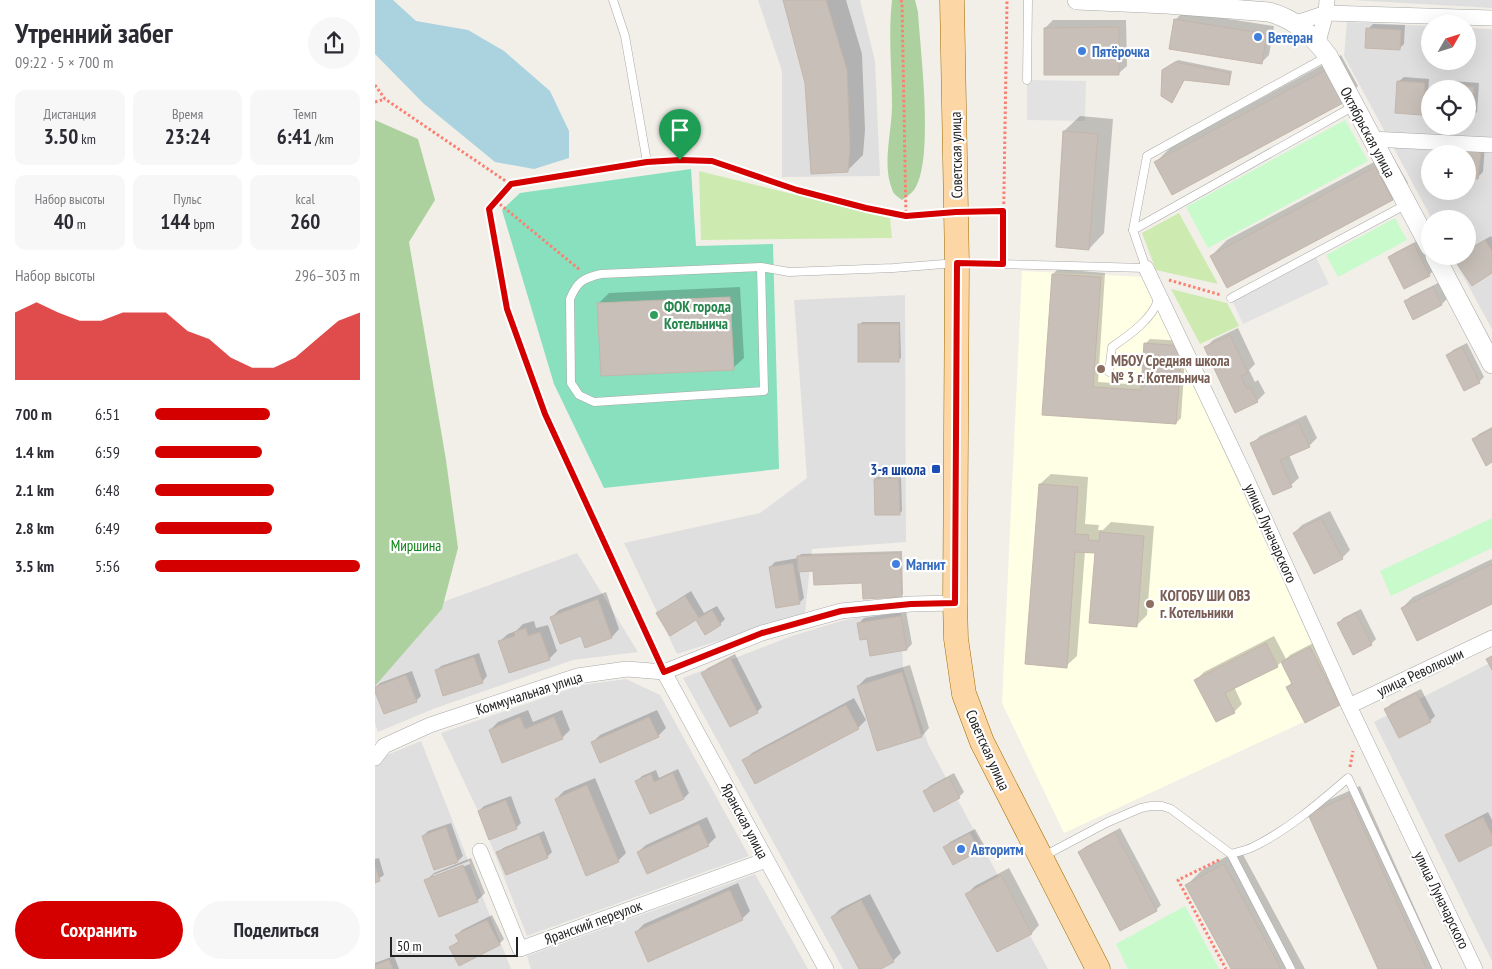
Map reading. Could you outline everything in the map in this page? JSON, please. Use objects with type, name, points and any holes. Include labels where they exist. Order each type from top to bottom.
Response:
[{"type":"main road","name":"Советская улица","points":[[952,0],[957,263],[955,603],[956,638],[964,694],[982,742],[1098,969]]},
{"type":"street","name":"Октябрьская улица","points":[[1077,0],[1167,4],[1269,12],[1282,15],[1296,23],[1323,49],[1421,230]]},
{"type":"street","points":[[1323,49],[1326,6]]},
{"type":"street","points":[[1296,23],[1326,6],[1492,18]]},
{"type":"street","points":[[1371,139],[1492,146]]},
{"type":"street","points":[[1440,265],[1492,363]]},
{"type":"street","name":"улица Луначарского","points":[[1148,272],[1246,478],[1349,706],[1475,969]]},
{"type":"street","name":"Коммунальная улица","points":[[375,758],[384,746],[430,725],[577,676],[627,669],[664,672],[762,633],[841,611],[911,604],[955,603]]},
{"type":"street","name":"улица Революции","points":[[1349,706],[1492,638]]},
{"type":"street","name":"Яранская улица","points":[[664,672],[826,969]]},
{"type":"street","name":"Яранский переулок","points":[[481,851],[520,948],[766,860]]},
{"type":"lane","points":[[613,0],[625,36],[647,162]]},
{"type":"lane","points":[[1027,0],[1027,80]]},
{"type":"lane","points":[[761,268],[764,391],[594,402],[579,395],[571,384],[570,299],[573,290],[581,280],[601,274],[761,268],[789,272],[893,268],[957,263],[1148,272],[1133,230],[1147,156],[1323,49]]},
{"type":"lane","points":[[1133,230],[1354,106]]},
{"type":"lane","points":[[1231,298],[1407,204]]},
{"type":"lane","points":[[1109,372],[1112,347],[1136,330],[1157,305],[1159,294]]},
{"type":"lane","points":[[1231,854],[1252,848],[1294,822],[1348,778],[1437,969]]},
{"type":"lane","points":[[1041,857],[1108,822],[1141,808],[1162,806],[1171,809],[1231,854],[1291,969]]},
{"type":"path","points":[[901,0],[906,216]]},
{"type":"path","points":[[1003,264],[1007,0]]},
{"type":"path","points":[[375,85],[385,99],[511,184]]},
{"type":"path","points":[[375,102],[385,99]]},
{"type":"path","points":[[664,672],[545,414],[507,309],[489,209],[511,184],[647,162],[680,160],[712,161],[797,190],[906,216],[1003,211]]},
{"type":"path","points":[[496,201],[589,277]]},
{"type":"path","points":[[1148,272],[1231,298]]},
{"type":"path","points":[[1226,969],[1178,880],[1231,854]]},
{"type":"shaded area","points":[[758,0],[860,0],[875,61],[880,176],[782,177],[782,71]]},
{"type":"shaded area","points":[[1352,0],[1492,0],[1492,8]]},
{"type":"shaded area","points":[[1347,22],[1421,26],[1421,70],[1476,70],[1476,28],[1492,29],[1492,329],[1457,265],[1476,265],[1476,210],[1427,210],[1422,200],[1476,200],[1476,145],[1421,145],[1421,199],[1344,56]]},
{"type":"shaded area","points":[[1027,80],[1086,81],[1085,121],[1027,120]]},
{"type":"shaded area","points":[[1314,253],[1329,284],[1243,324],[1231,298]]},
{"type":"shaded area","name":"КОГОБУ ШИ ОВЗ г. Котельники","points":[[1022,271],[1144,277],[1340,705],[1064,833],[1002,703]]},
{"type":"shaded area","points":[[905,295],[906,542],[812,549],[805,613],[677,654],[624,543],[760,513],[807,478],[794,300]]},
{"type":"shaded area","points":[[577,553],[638,652],[573,660],[433,709],[378,732],[375,723],[375,668],[429,607]]},
{"type":"shaded area","points":[[901,609],[903,668],[928,744],[1048,969],[843,969],[683,678],[792,636],[841,621]]},
{"type":"shaded area","points":[[1492,662],[1492,961],[1374,722]]},
{"type":"shaded area","points":[[626,679],[660,695],[749,856],[527,936],[478,811],[441,733],[581,685]]},
{"type":"shaded area","points":[[421,741],[511,969],[375,969],[375,760]]},
{"type":"shaded area","points":[[755,874],[808,969],[531,969],[527,956]]},
{"type":"green space","points":[[892,0],[915,0],[918,12],[925,104],[924,156],[920,176],[914,190],[902,200],[893,191],[888,169],[888,147],[892,115],[890,39]]},
{"type":"green space","name":"Миршина","points":[[375,120],[418,139],[435,200],[409,242],[446,460],[458,548],[442,609],[375,686]]},
{"type":"green space","points":[[1345,120],[1368,161],[1208,248],[1186,207]]},
{"type":"green space","name":"ФОК города Котельнича","points":[[691,169],[696,246],[773,244],[779,469],[604,488],[554,384],[502,210],[520,193]]},
{"type":"green space","points":[[699,171],[890,218],[892,238],[701,240]]},
{"type":"green space","points":[[1179,213],[1218,284],[1156,270],[1142,233]]},
{"type":"green space","points":[[1395,218],[1407,240],[1338,277],[1326,255]]},
{"type":"green space","points":[[1171,289],[1227,303],[1239,326],[1200,344]]},
{"type":"green space","points":[[1492,518],[1492,548],[1391,596],[1380,571]]},
{"type":"green space","points":[[1185,906],[1219,969],[1128,969],[1116,944]]},
{"type":"water","points":[[375,0],[393,0],[416,21],[468,30],[504,51],[550,91],[569,131],[569,158],[534,169],[495,162],[423,103],[375,54]]},
{"type":"building","points":[[783,0],[826,0],[847,70],[850,146],[848,172],[811,174],[805,83]]},
{"type":"building","points":[[1174,19],[1267,34],[1262,64],[1169,49]]},
{"type":"building","points":[[1119,27],[1119,75],[1044,75],[1044,28]]},
{"type":"building","points":[[1366,28],[1401,30],[1400,50],[1365,48]]},
{"type":"building","points":[[1175,62],[1230,73],[1229,85],[1184,80],[1172,103],[1161,96],[1162,70]]},
{"type":"building","points":[[1326,70],[1343,103],[1172,195],[1154,162]]},
{"type":"building","points":[[1397,81],[1421,83],[1421,115],[1395,113]]},
{"type":"building","points":[[1063,131],[1098,134],[1089,250],[1056,247]]},
{"type":"building","points":[[1476,151],[1481,151],[1478,179],[1476,179]]},
{"type":"building","points":[[1375,167],[1393,200],[1227,288],[1210,256]]},
{"type":"building","points":[[1485,240],[1492,251],[1492,273],[1472,286],[1458,265],[1476,265],[1476,246]]},
{"type":"building","points":[[1414,244],[1421,258],[1421,265],[1424,265],[1430,276],[1404,289],[1388,257]]},
{"type":"building","points":[[1052,274],[1101,277],[1093,387],[1141,390],[1144,343],[1182,346],[1176,424],[1042,415]]},
{"type":"building","points":[[1433,287],[1442,305],[1413,320],[1404,301]]},
{"type":"building","points":[[730,297],[734,370],[601,376],[597,303]]},
{"type":"building","points":[[858,324],[899,324],[899,362],[858,362]]},
{"type":"building","points":[[1230,335],[1248,373],[1241,376],[1247,389],[1250,387],[1258,402],[1235,413],[1204,347]]},
{"type":"building","points":[[1462,347],[1480,383],[1464,391],[1446,355]]},
{"type":"building","points":[[1298,422],[1310,447],[1280,460],[1292,487],[1273,495],[1250,443]]},
{"type":"building","points":[[1492,429],[1492,462],[1486,466],[1472,439]]},
{"type":"building","points":[[899,478],[900,515],[875,515],[874,479]]},
{"type":"building","points":[[1039,484],[1078,487],[1075,534],[1089,535],[1088,540],[1099,541],[1100,532],[1144,536],[1137,627],[1089,623],[1095,553],[1075,552],[1067,668],[1025,664]]},
{"type":"building","points":[[1321,518],[1343,559],[1314,574],[1293,533]]},
{"type":"building","points":[[900,553],[902,597],[863,599],[862,583],[814,585],[813,571],[798,572],[797,556]]},
{"type":"building","points":[[793,563],[800,604],[776,608],[769,567]]},
{"type":"building","points":[[1492,564],[1492,604],[1417,641],[1401,608]]},
{"type":"building","points":[[685,596],[699,618],[712,610],[721,625],[705,635],[696,620],[670,636],[656,613]]},
{"type":"building","points":[[598,599],[612,638],[585,648],[581,636],[560,644],[550,617]]},
{"type":"building","points":[[1356,613],[1372,645],[1353,655],[1337,623]]},
{"type":"building","points":[[901,616],[907,650],[870,656],[867,639],[860,640],[857,623]]},
{"type":"building","points":[[526,628],[528,636],[540,632],[550,660],[509,673],[498,641],[515,636],[514,632]]},
{"type":"building","points":[[1266,643],[1278,667],[1225,693],[1235,713],[1216,722],[1194,680]]},
{"type":"building","points":[[1310,647],[1340,705],[1305,723],[1286,687],[1292,684],[1281,662]]},
{"type":"building","points":[[1492,656],[1492,670],[1486,659]]},
{"type":"building","points":[[474,657],[483,683],[443,696],[435,670]]},
{"type":"building","points":[[730,658],[758,713],[730,727],[701,673]]},
{"type":"building","points":[[902,672],[922,737],[877,751],[857,686]]},
{"type":"building","points":[[406,675],[417,702],[384,714],[375,692],[375,687]]},
{"type":"building","points":[[1416,693],[1431,722],[1399,738],[1384,709]]},
{"type":"building","points":[[846,705],[859,729],[755,784],[742,760]]},
{"type":"building","points":[[520,717],[525,729],[554,717],[563,739],[502,763],[489,730]]},
{"type":"building","points":[[649,717],[659,737],[600,763],[591,742]]},
{"type":"building","points":[[673,773],[684,799],[650,814],[635,781],[651,774],[654,782]]},
{"type":"building","points":[[949,777],[960,798],[934,812],[923,791]]},
{"type":"building","points":[[587,785],[619,862],[586,876],[555,799]]},
{"type":"building","points":[[1349,796],[1427,969],[1378,969],[1308,814]]},
{"type":"building","points":[[506,800],[517,829],[489,840],[478,811]]},
{"type":"building","points":[[1483,817],[1492,835],[1492,845],[1459,862],[1445,835]]},
{"type":"building","points":[[699,824],[709,846],[647,874],[637,852]]},
{"type":"building","points":[[446,827],[458,862],[434,870],[422,836]]},
{"type":"building","points":[[1115,832],[1157,911],[1120,931],[1078,852]]},
{"type":"building","name":"Авторитм","points":[[970,833],[979,851],[953,865],[943,847]]},
{"type":"building","points":[[539,835],[548,858],[506,875],[496,852]]},
{"type":"building","points":[[1224,864],[1281,969],[1231,969],[1185,885]]},
{"type":"building","points":[[463,865],[478,902],[439,917],[424,880]]},
{"type":"building","points":[[375,866],[380,881],[375,883]]},
{"type":"building","points":[[1001,875],[1032,934],[997,952],[965,894]]},
{"type":"building","points":[[730,890],[743,920],[648,962],[635,932]]},
{"type":"building","points":[[861,900],[894,962],[881,969],[859,969],[831,917]]},
{"type":"building","points":[[487,920],[500,945],[459,966],[449,947],[459,942],[455,935]]},
{"type":"building","points":[[389,960],[393,969],[375,969],[375,965]]},
{"type":"place","name":"Ветеран","points":[[1258,37]]},
{"type":"place","name":"Пятёрочка","points":[[1082,51]]},
{"type":"place","name":"ФОК города Котельнича","points":[[654,315]]},
{"type":"place","name":"МБОУ Средняя школа № 3 г. Котельнича","points":[[1101,369]]},
{"type":"place","name":"3-я школа","points":[[936,469]]},
{"type":"place","name":"Магнит","points":[[896,564]]},
{"type":"place","name":"КОГОБУ ШИ ОВЗ г. Котельники","points":[[1150,604]]},
{"type":"place","name":"Авторитм","points":[[961,849]]},
{"type":"route","points":[[680,160],[712,161],[797,190],[906,216],[1003,211],[1003,264],[957,263],[955,603],[911,604],[841,611],[762,633],[664,672],[545,414],[507,309],[489,209],[511,184],[647,162],[680,160]]}]
